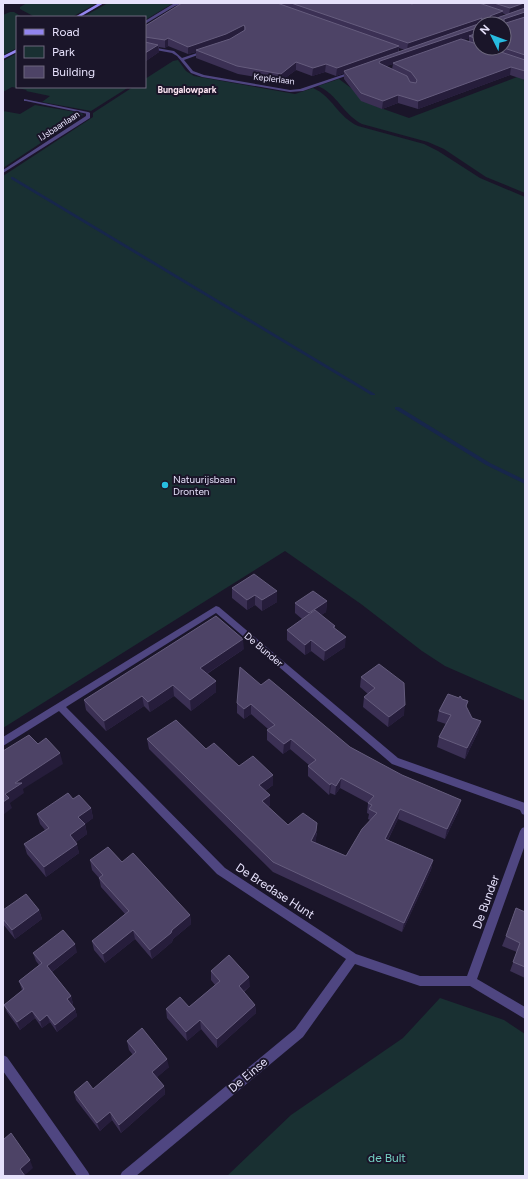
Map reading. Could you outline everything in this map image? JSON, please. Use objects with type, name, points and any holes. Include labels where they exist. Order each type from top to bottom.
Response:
[{"type":"main road","points":[[79,16],[102,3]]},
{"type":"main road","points":[[3,58],[16,51]]},
{"type":"street","points":[[146,22],[174,5],[182,3]]},
{"type":"street","name":"Keplerlaan","points":[[146,47],[173,52],[182,59],[192,72],[203,76],[290,91],[301,90],[357,71]]},
{"type":"street","points":[[182,59],[208,50]]},
{"type":"street","name":"IJsbaanlaan","points":[[3,172],[88,116],[88,113],[26,100]]},
{"type":"street","name":"De Bunder","points":[[3,742],[216,609],[395,761],[524,807],[525,812]]},
{"type":"street","name":"De Bredase Hunt","points":[[60,706],[221,871],[353,958],[420,981],[471,981]]},
{"type":"street","name":"De Bunder","points":[[471,981],[525,831]]},
{"type":"street","name":"De Einse","points":[[126,1176],[299,1033],[353,958]]},
{"type":"street","points":[[471,981],[525,1013]]},
{"type":"street","points":[[3,1061],[84,1176]]},
{"type":"green space","points":[[27,3],[97,3],[74,16],[33,16],[20,9],[20,7]]},
{"type":"green space","points":[[108,3],[175,3],[146,19],[146,16],[85,16]]},
{"type":"green space","points":[[14,12],[20,16],[16,16],[16,48],[3,55],[3,15]]},
{"type":"green space","points":[[16,54],[16,88],[12,87],[3,92],[3,61]]},
{"type":"green space","points":[[178,60],[186,71],[194,76],[295,94],[313,88],[325,96],[345,117],[358,126],[424,144],[438,151],[480,178],[525,197],[525,701],[445,666],[422,651],[361,604],[285,551],[3,728],[3,176],[93,117],[93,113],[131,88],[146,88],[146,78],[173,61]]},
{"type":"green space","points":[[525,74],[523,78],[525,85],[525,193],[486,177],[444,149],[428,142],[362,124],[350,115],[330,94],[318,86],[339,79],[375,106],[409,118]]},
{"type":"green space","points":[[17,88],[127,88],[91,111],[42,102],[50,96],[26,91],[27,90]]},
{"type":"green space","points":[[35,105],[81,113],[83,115],[3,168],[3,111],[20,114]]},
{"type":"green space","name":"de Bult","points":[[440,998],[504,1020],[525,1034],[525,1176],[227,1176],[291,1115],[403,1038]]},
{"type":"building","points":[[182,3],[277,3],[399,46],[337,68],[326,64],[313,68],[296,62],[281,74],[237,66],[196,50],[230,39],[245,30],[244,25],[226,34],[188,47],[168,38],[165,40],[146,37],[146,25]]},
{"type":"building","points":[[291,3],[479,3],[503,11],[490,16],[472,16],[472,21],[408,43]]},
{"type":"building","points":[[494,3],[524,3],[510,8]]},
{"type":"building","points":[[525,8],[525,12],[512,16],[503,16]]},
{"type":"building","points":[[525,17],[525,55],[512,51],[512,21]]},
{"type":"building","points":[[472,26],[472,30],[380,61],[379,63],[407,76],[410,82],[416,83],[417,80],[411,72],[393,63],[461,39],[472,42],[472,56],[512,56],[525,60],[525,71],[511,67],[418,101],[398,95],[383,101],[361,93],[344,71]]},
{"type":"building","points":[[146,42],[158,45],[146,52]]},
{"type":"building","points":[[254,574],[277,591],[262,600],[255,595],[247,600],[232,588]]},
{"type":"building","points":[[313,591],[327,601],[309,613],[295,603]]},
{"type":"building","points":[[315,610],[346,637],[325,651],[311,640],[305,645],[287,630]]},
{"type":"building","points":[[216,616],[243,639],[200,668],[216,681],[190,700],[173,685],[148,702],[142,696],[104,721],[84,700]]},
{"type":"building","points":[[379,664],[404,683],[405,705],[389,717],[364,697],[375,688],[361,677]]},
{"type":"building","points":[[240,667],[261,685],[269,679],[350,747],[402,775],[461,800],[447,829],[400,809],[385,839],[433,860],[404,923],[273,862],[147,739],[176,720],[206,749],[214,743],[239,766],[253,756],[273,775],[259,785],[270,795],[262,801],[288,825],[303,813],[317,823],[316,831],[311,841],[346,856],[362,829],[377,813],[369,809],[372,805],[368,803],[374,796],[341,778],[336,786],[331,783],[330,785],[308,766],[316,760],[291,739],[284,744],[267,730],[275,725],[251,704],[244,709],[237,703]]},
{"type":"building","points":[[448,694],[459,698],[460,696],[462,699],[468,701],[466,706],[472,718],[481,721],[467,748],[439,737],[451,715],[439,711]]},
{"type":"building","points":[[29,735],[38,744],[46,738],[60,753],[15,783],[22,783],[5,794],[9,798],[3,802],[3,751]]},
{"type":"building","points":[[68,793],[73,799],[79,795],[91,808],[78,817],[85,824],[70,835],[77,844],[44,867],[24,844],[49,828],[37,814]]},
{"type":"building","points":[[108,847],[122,862],[133,853],[190,915],[150,950],[133,930],[103,954],[92,941],[129,911],[99,878],[103,875],[90,860]]},
{"type":"building","points":[[26,894],[39,910],[12,930],[3,919],[3,910]]},
{"type":"building","points":[[516,908],[525,912],[525,967],[513,962],[520,943],[506,936]]},
{"type":"building","points":[[63,930],[75,944],[47,966],[71,996],[67,999],[75,1009],[55,1025],[47,1015],[40,1021],[32,1011],[17,1022],[4,1005],[24,989],[19,981],[42,963],[33,953]]},
{"type":"building","points":[[229,955],[249,977],[239,986],[255,1005],[217,1039],[200,1020],[186,1032],[166,1009],[180,997],[189,1007],[220,981],[211,971]]},
{"type":"building","points":[[142,1028],[167,1059],[152,1072],[164,1086],[119,1125],[110,1112],[97,1123],[74,1092],[87,1081],[93,1089],[136,1052],[127,1041]]},
{"type":"building","points":[[11,1133],[30,1160],[20,1169],[25,1176],[3,1176],[3,1140]]},
{"type":"waterway","points":[[12,178],[373,394]]},
{"type":"waterway","points":[[397,408],[488,464],[525,482]]},
{"type":"place","name":"Natuurijsbaan Dronten","points":[[165,485]]},
{"type":"district","name":"Bungalowpark","points":[[187,90]]}]
